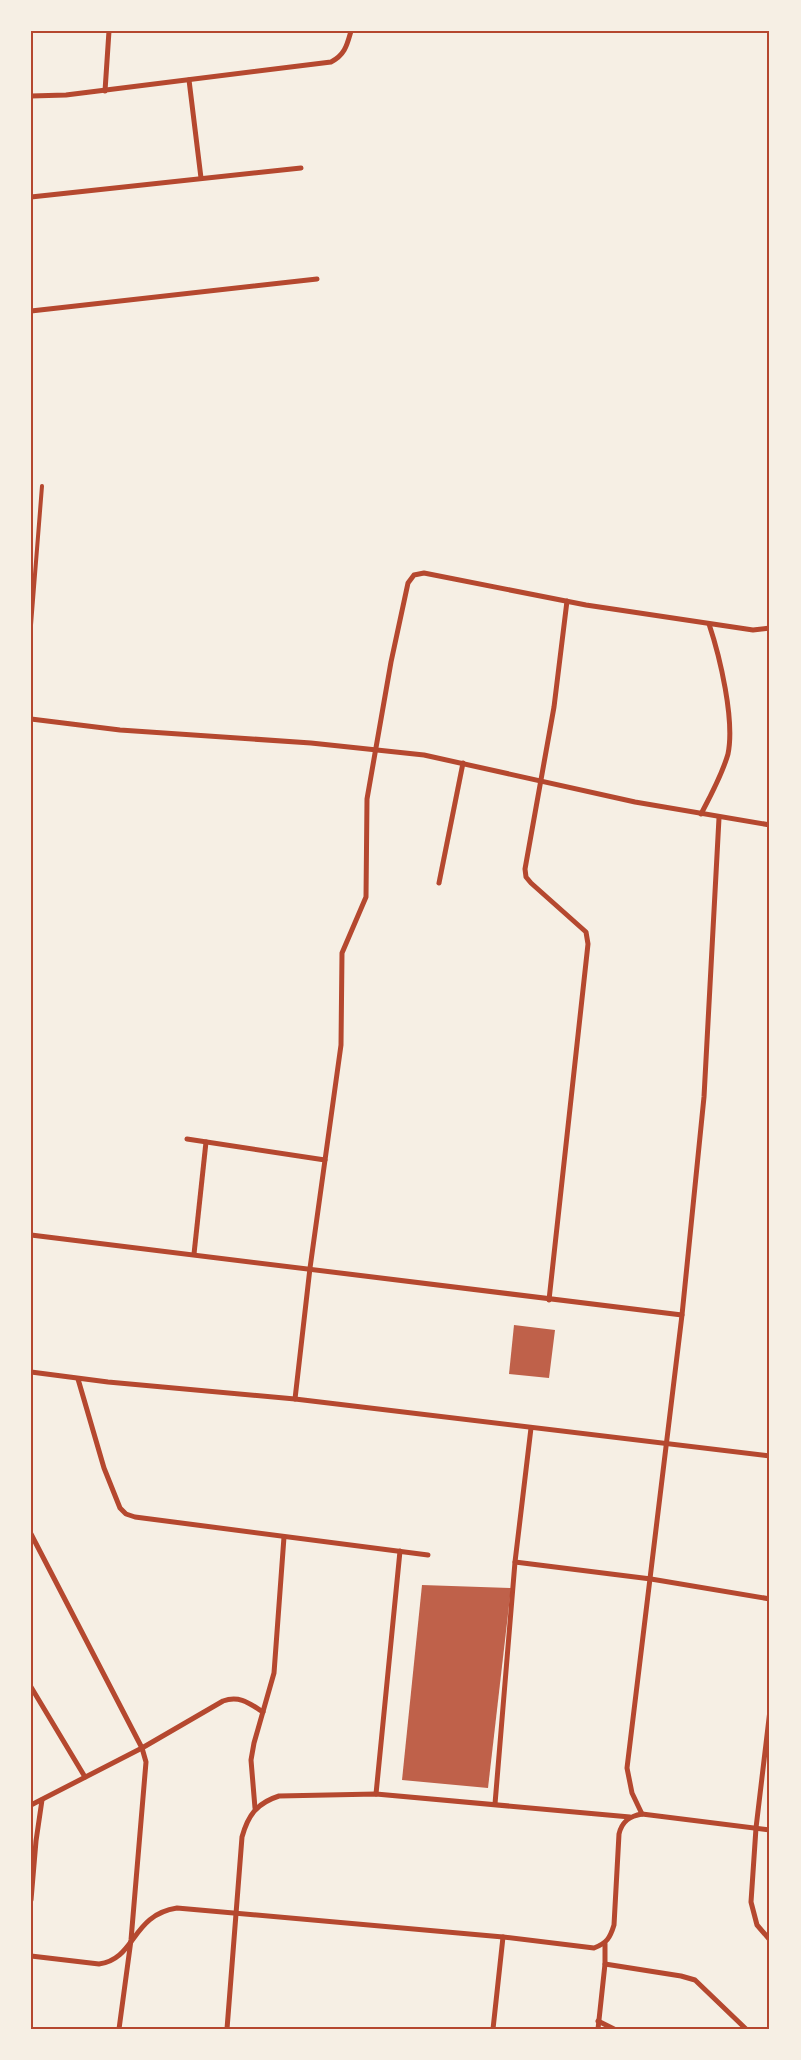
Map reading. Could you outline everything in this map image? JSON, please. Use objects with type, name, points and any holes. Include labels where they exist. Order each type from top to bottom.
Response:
[{"type":"street","points":[[104,91],[110,31]]},
{"type":"street","points":[[31,96],[49,97],[104,91],[331,62],[340,57],[346,48],[351,31]]},
{"type":"street","points":[[190,80],[201,178]]},
{"type":"street","points":[[31,197],[301,168]]},
{"type":"street","points":[[31,311],[317,279]]},
{"type":"street","points":[[295,1399],[310,1268],[341,1045],[342,953],[366,898],[366,814],[375,750],[391,662],[408,583],[414,575],[424,573],[567,601],[709,624],[753,630],[770,628]]},
{"type":"street","points":[[549,1300],[588,944],[586,932],[579,923],[559,908],[526,877],[525,869],[554,707],[567,601]]},
{"type":"street","points":[[701,814],[720,776],[728,753],[730,730],[714,640],[709,624]]},
{"type":"street","points":[[31,719],[133,731],[311,743],[424,755],[627,800],[720,818],[770,825]]},
{"type":"street","points":[[439,883],[463,763]]},
{"type":"street","points":[[642,1814],[632,1792],[626,1768],[651,1579],[665,1443],[682,1315],[704,1097],[720,818]]},
{"type":"street","points":[[187,1139],[325,1160]]},
{"type":"street","points":[[194,1254],[206,1142]]},
{"type":"street","points":[[31,1235],[682,1315]]},
{"type":"street","points":[[31,1372],[78,1379],[295,1399],[770,1456]]},
{"type":"street","points":[[78,1379],[104,1468],[120,1508],[126,1514],[135,1517],[428,1555]]},
{"type":"street","points":[[495,1804],[516,1562],[531,1428]]},
{"type":"street","points":[[31,1534],[142,1748],[146,1772],[131,1940],[118,2029]]},
{"type":"street","points":[[256,1808],[251,1760],[274,1673],[284,1537]]},
{"type":"street","points":[[376,1794],[400,1551]]},
{"type":"street","points":[[516,1562],[651,1579],[770,1599]]},
{"type":"street","points":[[31,1686],[85,1777]]},
{"type":"street","points":[[31,1805],[142,1748],[233,1697],[242,1699],[263,1712]]},
{"type":"street","points":[[770,1710],[756,1828],[752,1902],[757,1925],[770,1940]]},
{"type":"street","points":[[227,2029],[242,1836],[246,1822],[256,1808],[266,1800],[279,1796],[376,1794],[630,1817],[642,1814],[770,1830]]},
{"type":"street","points":[[31,1900],[42,1800]]},
{"type":"street","points":[[598,2029],[605,1964],[605,1944],[611,1936],[614,1925],[621,1827],[630,1817]]},
{"type":"street","points":[[31,1956],[99,1964],[107,1963],[117,1957],[149,1919],[162,1910],[177,1908],[504,1936],[585,1948],[605,1944]]},
{"type":"street","points":[[494,2029],[504,1936]]},
{"type":"street","points":[[605,1964],[695,1980],[746,2029]]},
{"type":"street","points":[[598,2021],[614,2029]]},
{"type":"lane","points":[[31,625],[42,486]]},
{"type":"building","points":[[514,1325],[555,1330],[549,1378],[509,1374]]},
{"type":"building","points":[[422,1585],[511,1588],[488,1788],[402,1780]]}]
